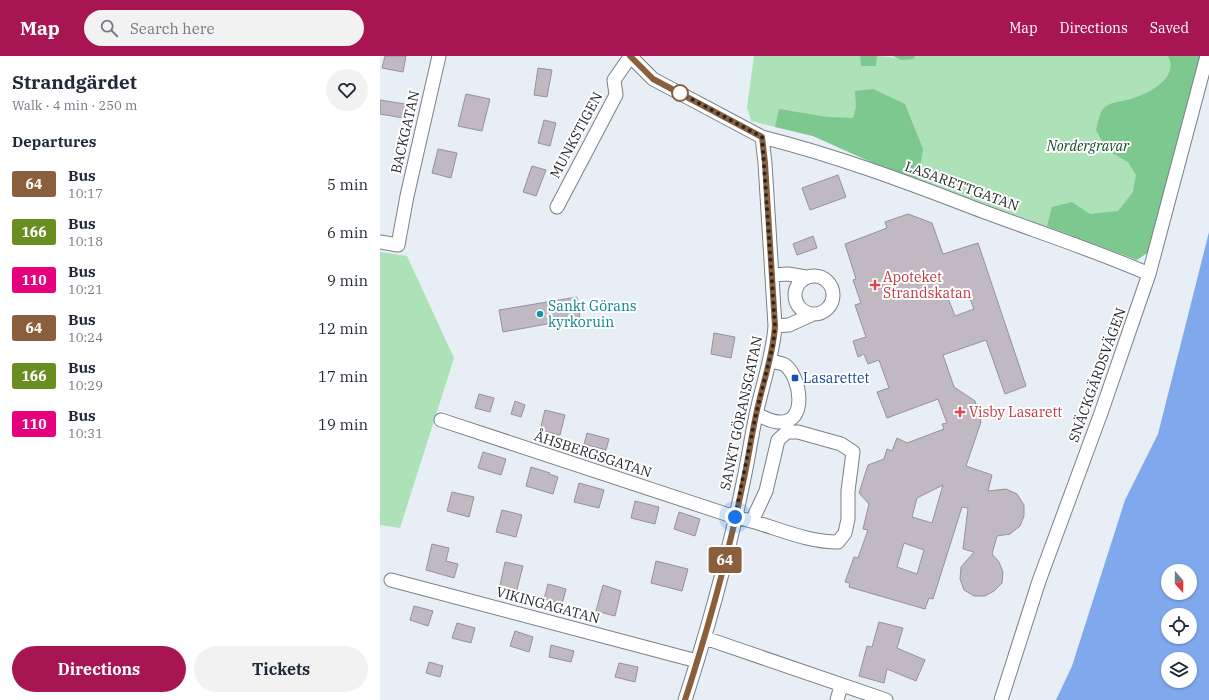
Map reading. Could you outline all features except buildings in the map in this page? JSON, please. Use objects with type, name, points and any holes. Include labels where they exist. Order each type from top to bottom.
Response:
[{"type":"street","name":"BACKGATAN","points":[[380,242],[398,246],[407,196],[439,56]]},
{"type":"street","points":[[630,56],[653,79],[762,137]]},
{"type":"street","name":"MUNKSTIGEN","points":[[557,207],[616,95],[614,80],[630,56]]},
{"type":"street","name":"SNÄCKGÄRDSVÄGEN","points":[[1001,700],[1038,580],[1101,413],[1149,274],[1207,56]]},
{"type":"street","name":"LASARETTGATAN","points":[[762,137],[861,167],[944,196],[1110,257],[1149,274]]},
{"type":"street","name":"SANKT GÖRANSGATAN","points":[[685,700],[705,638],[735,517],[756,414],[770,361],[775,326],[765,163],[762,137]]},
{"type":"street","points":[[772,275],[788,274],[806,277],[814,275],[823,277],[833,290],[832,303],[824,313],[811,315],[789,325],[775,326]]},
{"type":"street","points":[[806,277],[798,284],[794,293],[796,303],[802,311],[811,315]]},
{"type":"street","points":[[756,414],[780,422],[788,421],[794,415],[800,404],[795,380],[789,370],[785,365],[770,361]]},
{"type":"street","name":"ÅHSBERGSGATAN","points":[[441,420],[735,517],[752,520],[821,542],[838,542],[845,533],[848,519],[848,491],[853,452],[842,444],[798,432],[788,432],[778,440],[766,491],[752,520]]},
{"type":"street","name":"VIKINGAGATAN","points":[[391,580],[698,661]]},
{"type":"street","points":[[705,638],[886,700]]},
{"type":"street","points":[[837,700],[842,686]]},
{"type":"green space","name":"Nordergravar","points":[[754,56],[860,56],[861,66],[876,66],[877,56],[914,59],[915,56],[1203,56],[1137,260],[871,162],[813,136],[751,121],[747,107]]},
{"type":"green space","points":[[860,56],[877,56],[876,66],[861,66]]},
{"type":"green space","points":[[893,56],[915,56],[914,59],[901,60]]},
{"type":"green space","points":[[1168,56],[1203,56],[1153,249],[1137,260],[1047,226],[1052,207],[1072,202],[1090,214],[1118,211],[1133,192],[1136,175],[1128,162],[1107,150],[1096,130],[1100,114],[1109,104],[1138,97],[1160,84],[1170,71],[1171,64]]},
{"type":"green space","points":[[873,89],[905,104],[923,149],[918,179],[871,162],[813,136],[775,127],[779,109],[827,117],[853,118],[856,107],[855,91]]},
{"type":"green space","points":[[380,252],[407,256],[454,358],[400,528],[380,525]]},
{"type":"water","points":[[1209,232],[1209,700],[1056,700],[1072,666],[1125,500],[1158,434]]},
{"type":"bus line","name":"64","points":[[630,56],[653,79],[762,137],[765,163],[775,326],[773,345],[756,414],[744,482],[721,575],[705,638],[685,700]]},
{"type":"place","name":"Apoteket Strandskatan","points":[[875,285]]},
{"type":"place","name":"Sankt Görans kyrkoruin","points":[[540,314]]},
{"type":"place","name":"Lasarettet","points":[[795,378]]},
{"type":"place","name":"Visby Lasarett","points":[[960,412]]},
{"type":"route","points":[[680,93],[762,137],[765,163],[775,326],[770,361],[756,414],[744,482],[735,517]]}]
